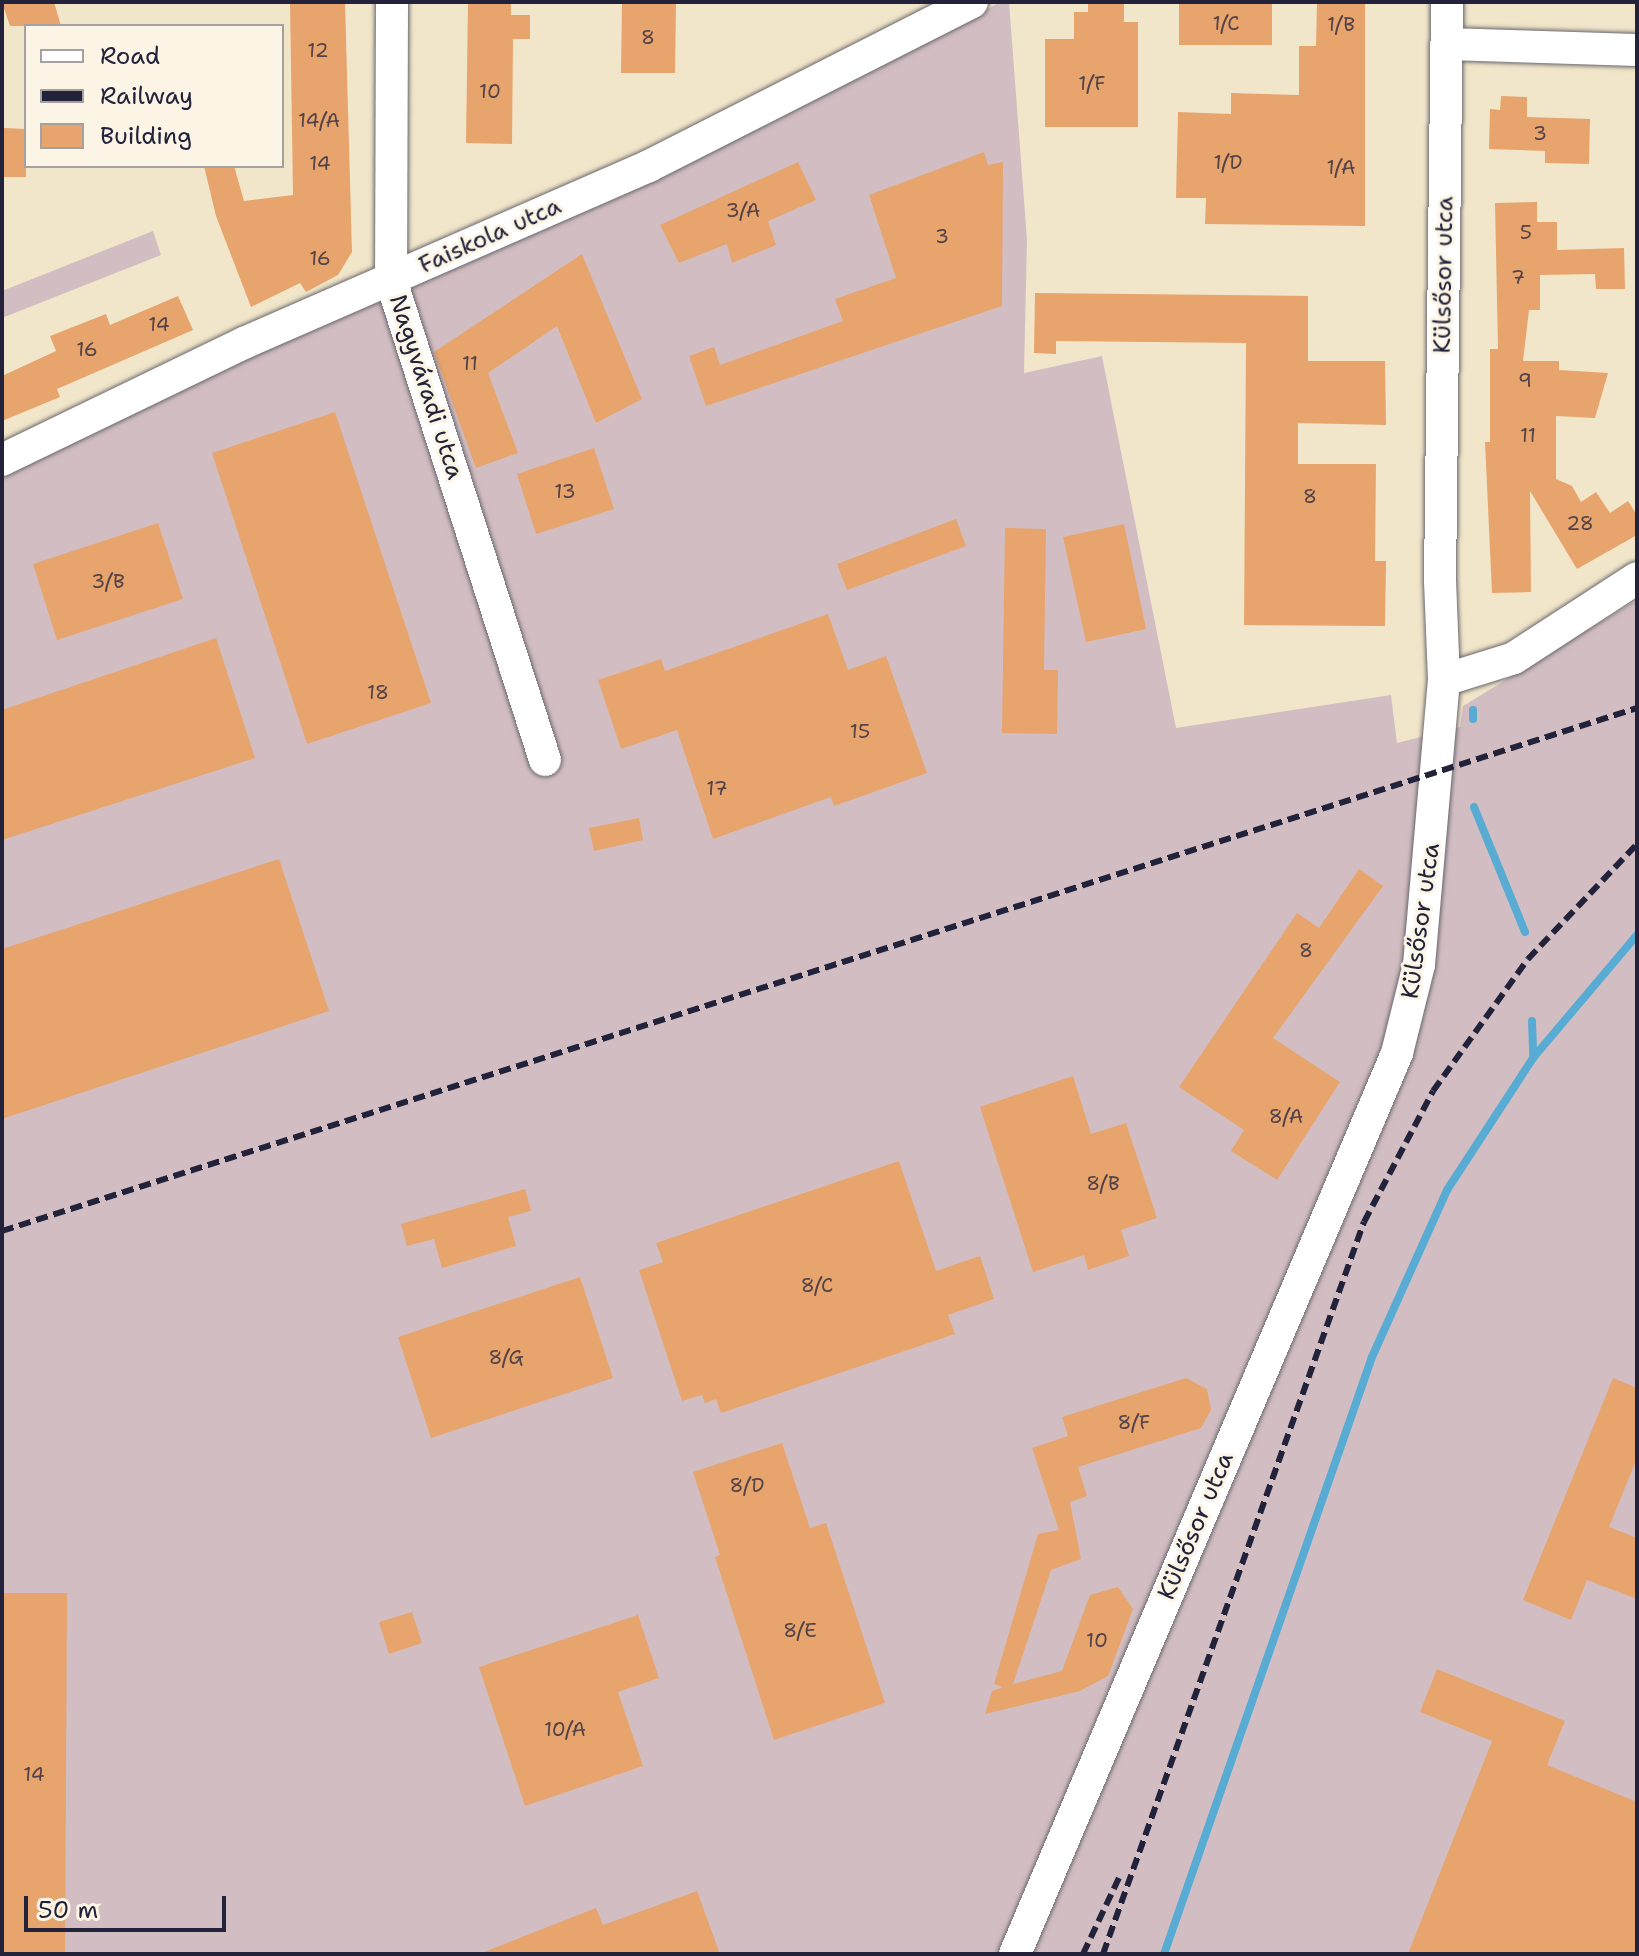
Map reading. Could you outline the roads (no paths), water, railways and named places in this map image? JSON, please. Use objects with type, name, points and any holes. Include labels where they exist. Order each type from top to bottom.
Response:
[{"type":"street","name":"Nagyváradi utca","points":[[392,2],[391,280],[545,760]]},
{"type":"street","name":"Faiskola utca","points":[[2,460],[244,343],[649,166],[972,2]]},
{"type":"street","name":"Külsősor utca","points":[[1015,1954],[1397,1053],[1419,965],[1444,680],[1440,582],[1447,2]]},
{"type":"street","points":[[1448,44],[1637,50]]},
{"type":"street","points":[[1444,680],[1514,658],[1637,578]]},
{"type":"waterway","points":[[1473,710],[1473,719]]},
{"type":"waterway","points":[[1474,807],[1525,932]]},
{"type":"waterway","points":[[1164,1954],[1372,1357],[1447,1190],[1533,1058],[1637,935]]},
{"type":"waterway","points":[[1532,1021],[1533,1058]]},
{"type":"railway","points":[[2,1231],[1637,708]]},
{"type":"railway","points":[[1103,1954],[1364,1222],[1433,1091],[1528,959],[1637,844]]},
{"type":"railway","points":[[1083,1954],[1119,1878]]}]
